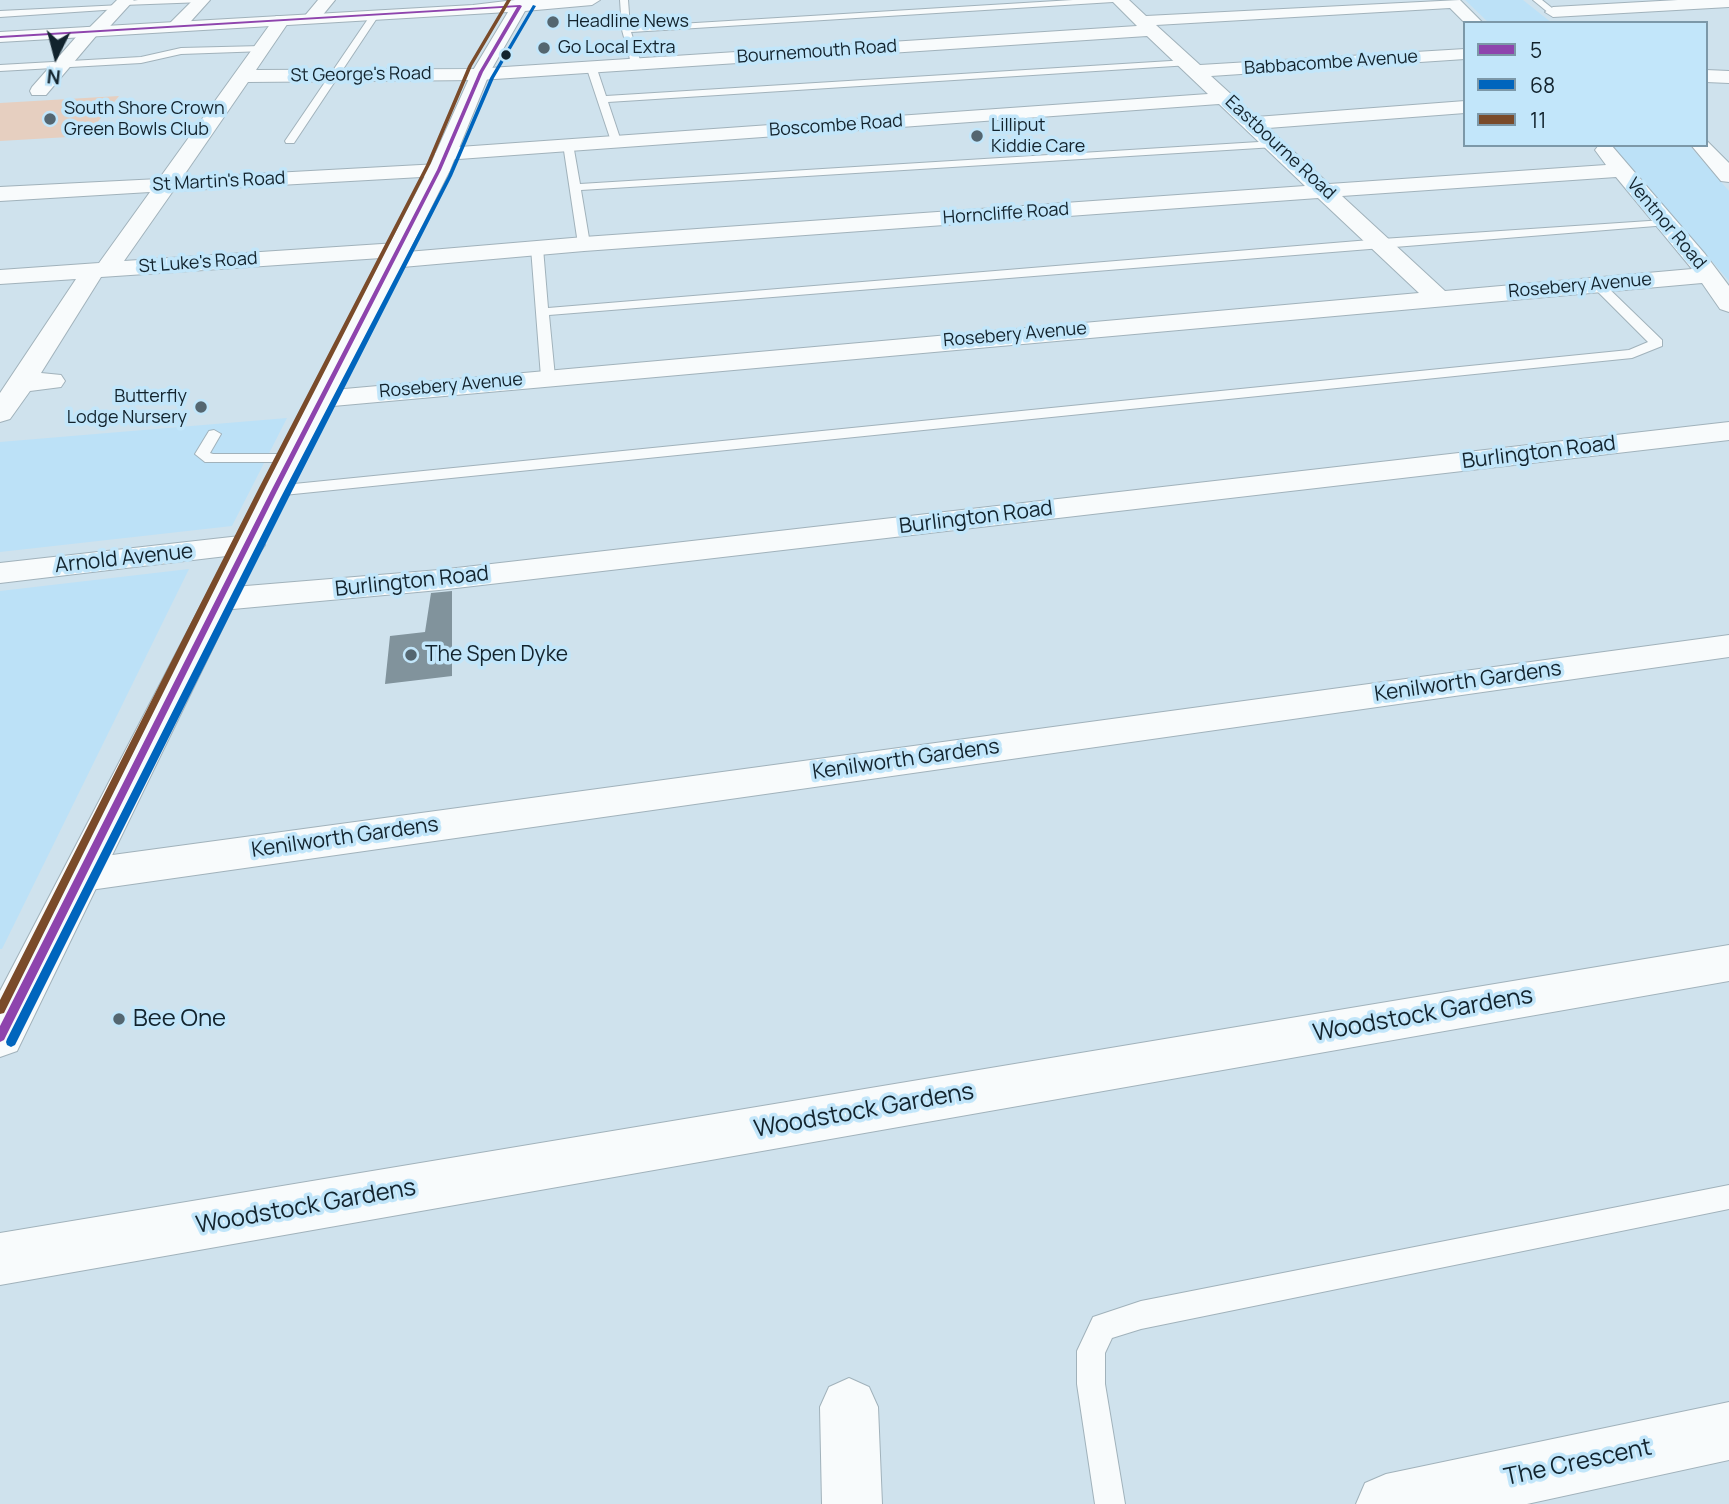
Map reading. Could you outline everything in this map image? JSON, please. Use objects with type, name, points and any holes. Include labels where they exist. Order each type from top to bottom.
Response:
[{"type":"street","points":[[177,26],[202,0]]},
{"type":"street","points":[[311,18],[327,0]]},
{"type":"street","points":[[0,37],[592,0]]},
{"type":"street","name":"Eastbourne Road","points":[[1119,0],[1253,122],[1438,298]]},
{"type":"street","points":[[1559,18],[1729,2]]},
{"type":"street","points":[[39,91],[93,31],[123,3]]},
{"type":"street","points":[[0,1037],[442,162],[480,73],[521,3]]},
{"type":"street","name":"Bournemouth Road","points":[[480,73],[1148,26],[1352,4],[1454,3],[1473,21]]},
{"type":"street","points":[[1696,4],[1720,19]]},
{"type":"street","points":[[9,394],[100,270],[167,185],[282,20]]},
{"type":"street","name":"Babbacombe Avenue","points":[[1192,67],[1463,54]]},
{"type":"street","name":"St George's Road","points":[[242,76],[480,73]]},
{"type":"street","points":[[1708,76],[1729,77]]},
{"type":"street","name":"Boscombe Road","points":[[442,162],[568,144],[1227,98]]},
{"type":"street","points":[[1253,122],[1463,107]]},
{"type":"street","name":"Ventnor Road","points":[[1603,147],[1709,275],[1729,304]]},
{"type":"street","points":[[1703,147],[1729,176]]},
{"type":"street","name":"St Martin's Road","points":[[0,194],[167,185],[442,162]]},
{"type":"street","name":"Horncliffe Road","points":[[394,255],[537,248],[1621,170]]},
{"type":"street","name":"St Luke's Road","points":[[0,277],[394,255]]},
{"type":"street","name":"Rosebery Avenue","points":[[322,399],[1709,275]]},
{"type":"street","points":[[9,394],[51,381]]},
{"type":"street","name":"Burlington Road","points":[[222,599],[439,580],[1729,431]]},
{"type":"street","name":"Arnold Avenue","points":[[0,573],[248,545]]},
{"type":"street","name":"Kenilworth Gardens","points":[[83,874],[1729,646]]},
{"type":"street","name":"Woodstock Gardens","points":[[0,1259],[1729,963]]},
{"type":"street","points":[[849,1407],[852,1504]]},
{"type":"street","name":"The Crescent","points":[[1386,1504],[1729,1431]]},
{"type":"lane","points":[[0,14],[123,3],[202,0]]},
{"type":"lane","points":[[624,0],[626,30],[636,63]]},
{"type":"lane","points":[[626,30],[1113,0]]},
{"type":"lane","points":[[1537,0],[1559,18]]},
{"type":"lane","points":[[290,142],[375,15]]},
{"type":"lane","points":[[0,68],[141,60],[181,51],[262,49]]},
{"type":"lane","points":[[149,73],[161,55]]},
{"type":"lane","points":[[591,66],[616,141]]},
{"type":"lane","points":[[602,100],[1192,67]]},
{"type":"lane","points":[[568,144],[584,244]]},
{"type":"lane","points":[[576,187],[1275,144]]},
{"type":"lane","points":[[543,312],[1381,243],[1664,223]]},
{"type":"lane","points":[[537,248],[548,377]]},
{"type":"lane","points":[[274,491],[1632,354],[1657,342],[1597,284]]},
{"type":"lane","points":[[214,434],[202,454],[210,459],[292,458]]},
{"type":"lane","points":[[1110,1504],[1091,1384],[1091,1351],[1103,1327],[1142,1315],[1729,1197]]},
{"type":"shaded area","points":[[1465,0],[1523,0],[1549,21],[1487,21]]},
{"type":"shaded area","name":"South Shore Crown Green Bowls Club","points":[[119,96],[86,136],[0,141],[0,103]]},
{"type":"shaded area","points":[[1613,147],[1691,147],[1729,191],[1729,281]]},
{"type":"shaded area","points":[[287,418],[232,526],[0,552],[0,442]]},
{"type":"shaded area","points":[[189,569],[2,949],[0,949],[0,591]]},
{"type":"building","points":[[452,591],[452,676],[385,684],[390,636],[425,632],[431,593]]},
{"type":"transit line","name":"11","points":[[0,1010],[263,486],[428,165],[470,66],[509,0]]},
{"type":"transit line","name":"5","points":[[0,37],[520,6]]},
{"type":"transit line","name":"5","points":[[0,1037],[274,491],[439,170],[481,72],[520,6]]},
{"type":"transit line","name":"68","points":[[11,1042],[450,176],[492,78],[534,6]]},
{"type":"place","name":"Headline News","points":[[553,22]]},
{"type":"place","name":"Go Local Extra","points":[[544,48]]},
{"type":"place","name":"South Shore Crown Green Bowls Club","points":[[50,119]]},
{"type":"place","name":"Lilliput Kiddie Care","points":[[977,136]]},
{"type":"place","name":"Butterfly Lodge Nursery","points":[[201,407]]},
{"type":"place","name":"The Spen Dyke","points":[[411,655]]},
{"type":"place","name":"Bee One","points":[[119,1019]]}]
